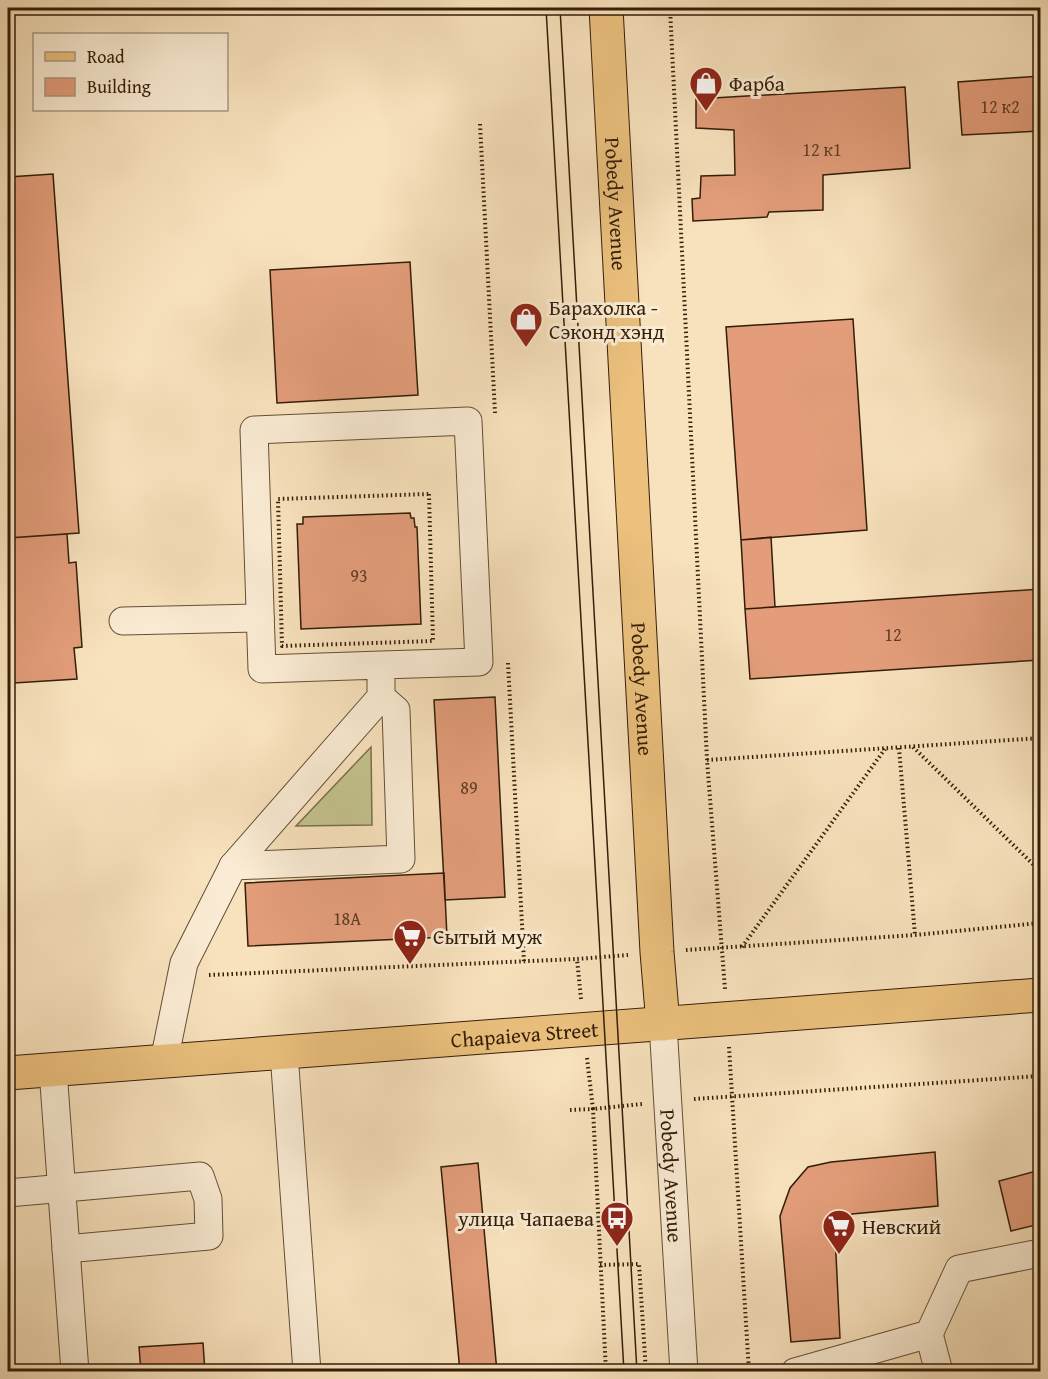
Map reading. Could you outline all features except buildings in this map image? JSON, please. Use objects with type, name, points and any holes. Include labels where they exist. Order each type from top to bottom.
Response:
[{"type":"main road","name":"Pobedy Avenue","points":[[606,8],[657,952],[663,1024]]},
{"type":"main road","name":"Chapaieva Street","points":[[8,1073],[1041,995]]},
{"type":"street","points":[[468,421],[479,662],[381,665],[262,669],[254,430],[468,421]]},
{"type":"street","points":[[123,621],[260,618]]},
{"type":"street","points":[[164,1061],[183,963],[233,866],[381,697],[381,665]]},
{"type":"street","points":[[233,866],[401,859],[396,710],[381,697]]},
{"type":"street","name":"Pobedy Avenue","points":[[663,1024],[684,1371]]},
{"type":"street","points":[[284,1053],[307,1371]]},
{"type":"street","points":[[53,1070],[64,1189],[75,1371]]},
{"type":"street","points":[[8,1193],[200,1176],[208,1200],[209,1236],[66,1249]]},
{"type":"street","points":[[939,1371],[929,1334],[959,1269],[1041,1253]]},
{"type":"street","points":[[795,1371],[929,1334]]},
{"type":"path","points":[[670,8],[706,760],[728,1020],[749,1371]]},
{"type":"path","points":[[429,494],[433,641],[282,646],[278,499],[429,494]]},
{"type":"path","points":[[706,760],[1041,738]]},
{"type":"path","points":[[913,746],[1041,871]]},
{"type":"path","points":[[742,947],[886,748]]},
{"type":"path","points":[[899,748],[915,935]]},
{"type":"path","points":[[722,947],[915,935],[1041,923]]},
{"type":"path","points":[[181,976],[577,959]]},
{"type":"path","points":[[732,1097],[1041,1076]]},
{"type":"path","points":[[570,1110],[593,1109],[606,1371]]},
{"type":"path","points":[[600,1265],[639,1264],[646,1371]]},
{"type":"shaded area","points":[[371,747],[372,825],[296,826]]},
{"type":"tram line","points":[[546,8],[624,1372]]},
{"type":"tram line","points":[[560,8],[637,1372]]},
{"type":"place","name":"Фарба","points":[[706,112]]},
{"type":"place","name":"Барахолка - Сэконд хэнд","points":[[526,348]]},
{"type":"place","name":"Сытый муж","points":[[410,965]]},
{"type":"place","name":"улица Чапаева","points":[[617,1247]]},
{"type":"place","name":"Невский","points":[[839,1255]]}]
